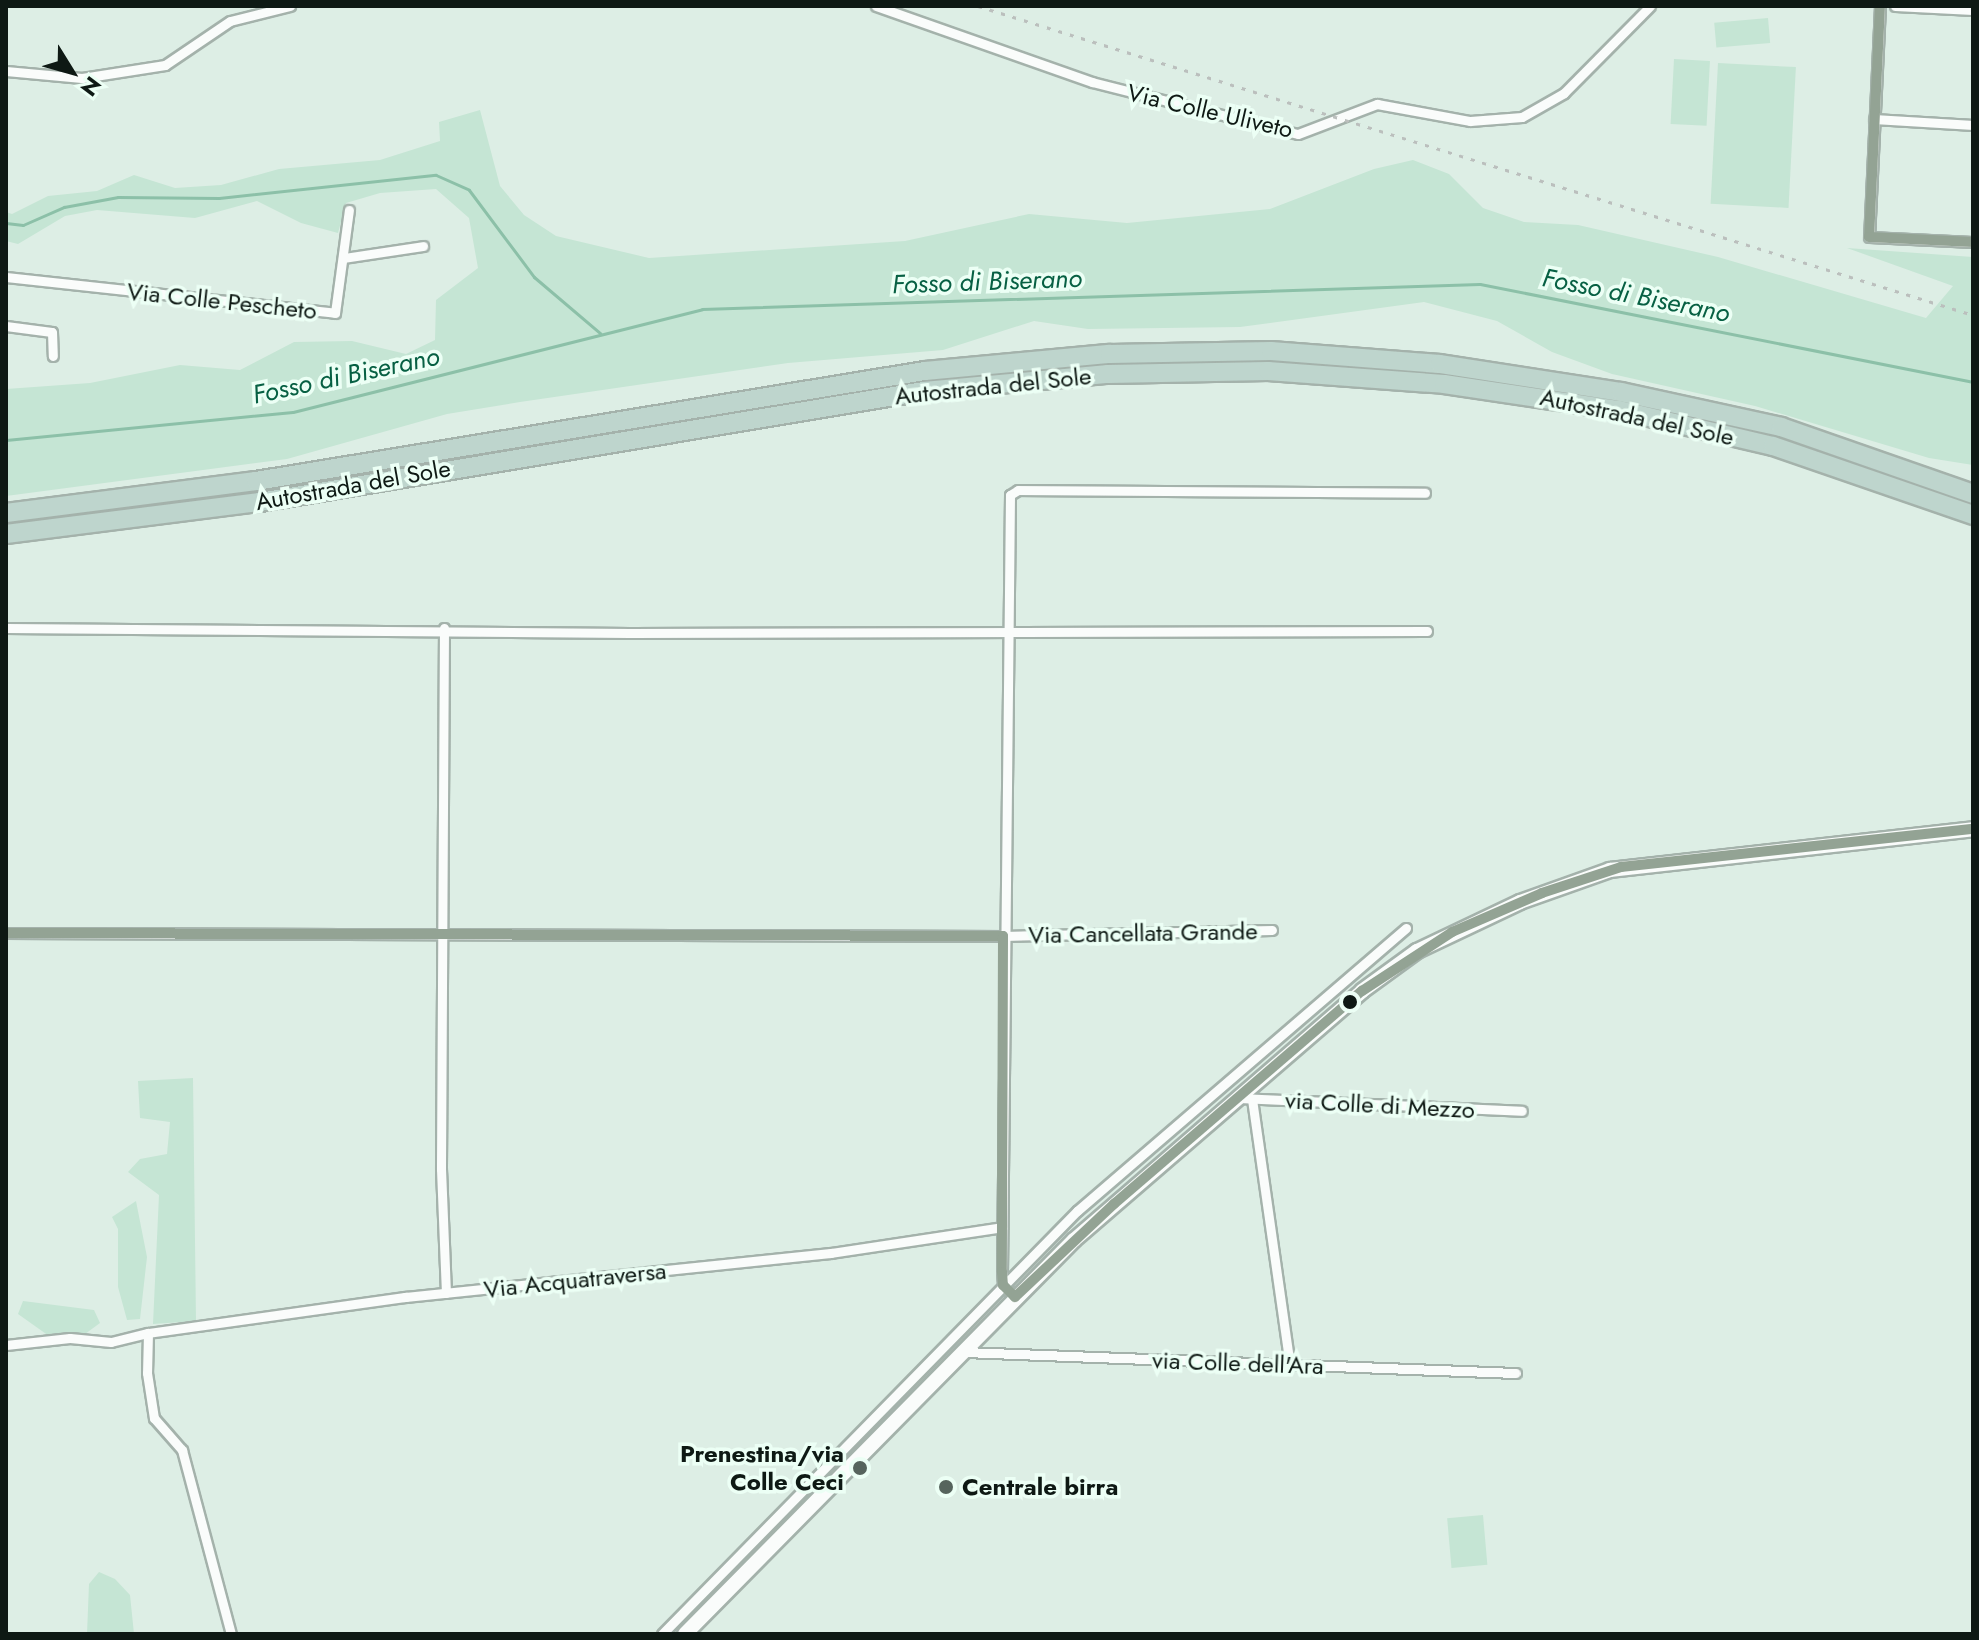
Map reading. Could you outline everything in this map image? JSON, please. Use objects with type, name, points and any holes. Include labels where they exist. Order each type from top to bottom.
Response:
[{"type":"highway","name":"Autostrada del Sole","points":[[6,513],[256,481],[925,371],[1110,354],[1271,351],[1449,365],[1621,392],[1781,427],[1973,494]]},
{"type":"highway","name":"Autostrada del Sole","points":[[6,534],[260,502],[924,391],[1108,374],[1268,371],[1459,385],[1619,410],[1773,446],[1973,515]]},
{"type":"main road","points":[[685,1634],[1015,1297],[1417,951],[1580,879],[1641,864],[1973,829]]},
{"type":"street","points":[[6,71],[82,78],[165,65],[230,21],[290,6]]},
{"type":"street","name":"Via Colle Uliveto","points":[[876,6],[1092,82],[1298,134],[1377,104],[1470,121],[1522,117],[1564,93],[1650,6]]},
{"type":"street","points":[[1880,6],[1869,237],[1973,242]]},
{"type":"street","points":[[1895,6],[1973,10]]},
{"type":"street","points":[[1874,119],[1973,125]]},
{"type":"street","name":"Via Colle Pescheto","points":[[6,277],[334,313],[349,210]]},
{"type":"street","points":[[344,258],[423,246]]},
{"type":"street","points":[[6,326],[52,332],[53,356]]},
{"type":"street","points":[[1015,1297],[1003,1285],[1002,1227],[1009,497],[1015,490],[1425,493]]},
{"type":"street","points":[[6,628],[444,628],[630,633],[1006,629],[1427,631]]},
{"type":"street","points":[[444,628],[441,1169],[446,1293]]},
{"type":"street","points":[[662,1634],[1003,1285],[1116,1176],[1406,928]]},
{"type":"street","name":"Via Cancellata Grande","points":[[6,933],[1003,936],[1272,930]]},
{"type":"street","points":[[1245,1098],[1290,1365]]},
{"type":"street","name":"via Colle di Mezzo","points":[[1245,1098],[1522,1111]]},
{"type":"street","name":"Via Acquatraversa","points":[[6,1345],[70,1338],[111,1342],[148,1333],[446,1293],[831,1253],[1002,1227]]},
{"type":"street","points":[[148,1333],[147,1373],[154,1418],[182,1450],[231,1634]]},
{"type":"street","name":"via Colle dell'Ara","points":[[961,1352],[1516,1373]]},
{"type":"green space","points":[[1768,18],[1770,43],[1716,48],[1714,23]]},
{"type":"green space","points":[[1674,59],[1710,61],[1707,126],[1671,124]]},
{"type":"green space","points":[[1718,63],[1796,67],[1789,208],[1711,204]]},
{"type":"green space","points":[[480,110],[500,186],[524,215],[556,236],[649,258],[905,241],[1029,214],[1127,223],[1270,209],[1374,169],[1413,160],[1449,174],[1483,208],[1524,222],[1578,225],[1718,257],[1926,318],[1953,286],[1847,248],[1973,257],[1973,465],[1929,458],[1755,406],[1612,374],[1552,352],[1497,321],[1424,302],[1240,327],[1088,329],[1034,321],[943,350],[788,363],[520,402],[447,414],[287,459],[6,496],[6,389],[90,383],[180,365],[240,370],[294,342],[352,341],[406,354],[435,340],[436,300],[478,268],[469,218],[436,189],[380,193],[346,203],[338,233],[301,223],[257,201],[195,218],[97,210],[65,216],[18,244],[6,241],[6,212],[12,214],[48,196],[97,191],[134,175],[175,188],[221,185],[279,169],[380,160],[440,141],[439,122]]},
{"type":"green space","points":[[193,1078],[196,1321],[153,1324],[159,1195],[128,1172],[140,1159],[167,1154],[170,1122],[140,1118],[138,1081]]},
{"type":"green space","points":[[136,1201],[147,1257],[140,1319],[127,1320],[118,1287],[118,1229],[112,1217]]},
{"type":"green space","points":[[23,1301],[94,1310],[100,1323],[85,1334],[49,1336],[18,1314]]},
{"type":"green space","points":[[1483,1515],[1487,1565],[1451,1568],[1447,1518]]},
{"type":"green space","points":[[99,1572],[115,1579],[130,1595],[134,1634],[87,1634],[89,1584]]},
{"type":"waterway","points":[[6,223],[23,225],[64,207],[118,197],[219,198],[436,175],[469,190],[534,277],[600,333]]},
{"type":"waterway","name":"Fosso di Biserano","points":[[6,440],[293,412],[702,309],[1480,284],[1973,382]]},
{"type":"railway","points":[[978,6],[1973,315]]},
{"type":"transit line","points":[[1880,6],[1869,237],[1973,242]]},
{"type":"transit line","points":[[6,933],[1003,936],[1002,1272],[1003,1285],[1015,1297],[1114,1204],[1362,991],[1452,932],[1542,893],[1621,867],[1973,829]]},
{"type":"place","name":"Prenestina/via Colle Ceci","points":[[860,1468]]},
{"type":"place","name":"Centrale birra","points":[[946,1487]]}]
